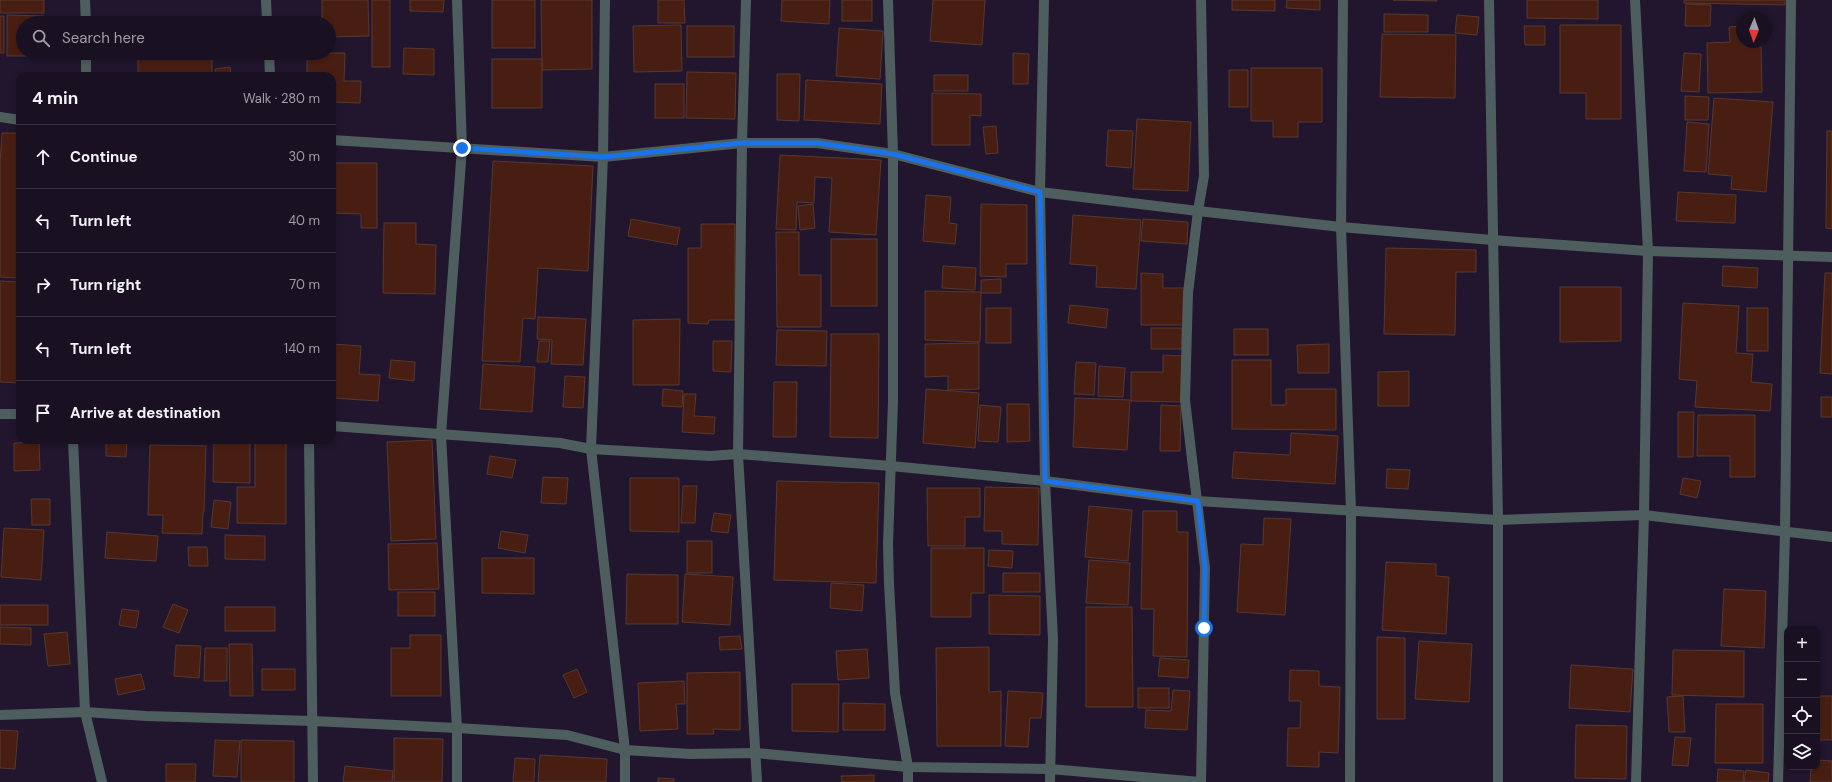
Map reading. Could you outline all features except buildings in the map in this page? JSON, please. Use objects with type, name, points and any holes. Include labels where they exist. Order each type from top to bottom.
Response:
[{"type":"street","points":[[85,0],[86,16]]},
{"type":"street","points":[[266,0],[267,16]]},
{"type":"street","points":[[457,0],[462,148],[441,435],[457,728],[457,782]]},
{"type":"street","points":[[605,0],[603,157],[591,449],[625,750],[625,782]]},
{"type":"street","points":[[746,0],[742,143],[738,454],[757,782]]},
{"type":"street","points":[[888,0],[893,154],[893,401],[888,544],[895,693],[908,767],[908,782]]},
{"type":"street","points":[[1044,0],[1040,192],[1045,481],[1053,639],[1050,782]]},
{"type":"street","points":[[0,715],[85,712],[146,716],[313,721],[457,728],[567,735],[625,750],[690,754],[756,754],[908,767],[1050,769],[1201,782],[1205,568],[1185,400],[1188,294],[1204,176],[1200,0]]},
{"type":"street","points":[[1343,0],[1342,227],[1351,511],[1350,782]]},
{"type":"street","points":[[1489,0],[1498,520],[1498,782]]},
{"type":"street","points":[[1636,0],[1648,251],[1644,515],[1636,782]]},
{"type":"street","points":[[1778,782],[1785,532],[1791,0]]},
{"type":"street","points":[[86,60],[86,72]]},
{"type":"street","points":[[269,60],[270,72]]},
{"type":"street","points":[[0,117],[16,119]]},
{"type":"street","points":[[336,140],[603,157],[742,143],[817,143],[893,154],[1040,192],[1198,212],[1342,227],[1492,240],[1648,251],[1832,257]]},
{"type":"street","points":[[0,414],[16,414]]},
{"type":"street","points":[[336,426],[560,443],[591,449],[710,456],[738,454],[891,466],[1045,481],[1198,501],[1498,520],[1644,515],[1832,537]]},
{"type":"street","points":[[73,444],[85,712],[102,782]]},
{"type":"street","points":[[308,444],[313,782]]},
{"type":"route","points":[[462,148],[603,157],[742,143],[817,143],[893,154],[1040,192],[1045,481],[1198,501],[1205,568],[1204,628]]}]
